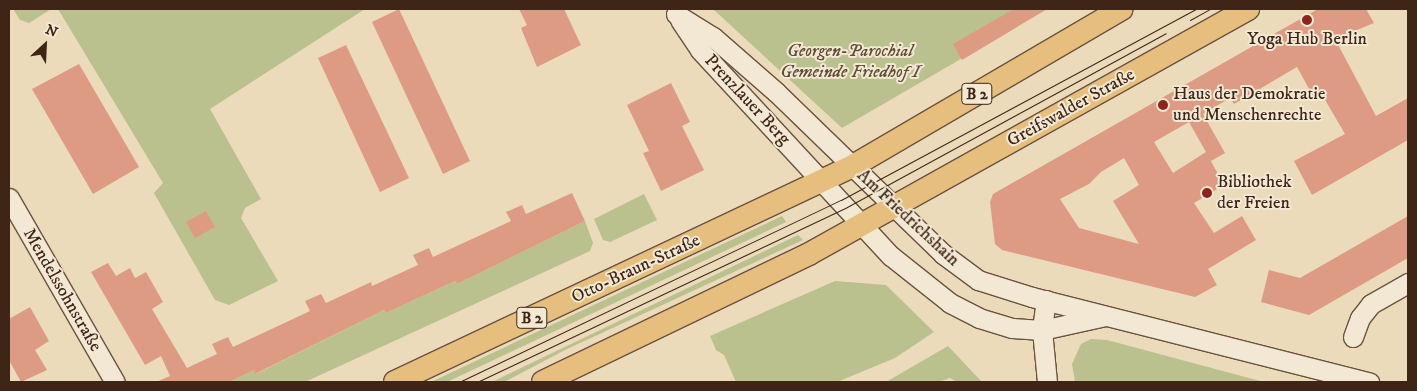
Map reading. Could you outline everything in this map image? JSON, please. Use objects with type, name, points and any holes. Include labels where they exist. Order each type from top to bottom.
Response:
[{"type":"main road","name":"B 2","points":[[823,181],[853,166],[1122,9]]},
{"type":"main road","name":"Greifswalder Straße","points":[[893,206],[1248,9]]},
{"type":"main road","name":"Otto-Braun-Straße","points":[[395,382],[823,181]]},
{"type":"main road","points":[[543,382],[809,254],[861,222],[893,206]]},
{"type":"street","name":"Prenzlauer Berg","points":[[673,12],[713,37],[853,166]]},
{"type":"street","name":"Prenzlauer Berg","points":[[673,12],[700,50],[823,181]]},
{"type":"street","name":"Am Friedrichshain","points":[[853,166],[943,254],[978,280],[992,287],[1369,382]]},
{"type":"street","name":"Am Friedrichshain","points":[[823,181],[891,256],[950,303],[995,324],[1042,330],[1105,316]]},
{"type":"street","name":"Mendelssohnstraße","points":[[9,198],[115,382]]},
{"type":"street","points":[[1353,337],[1360,318],[1371,304],[1408,283]]},
{"type":"street","points":[[1046,300],[1042,330],[1047,382]]},
{"type":"green space","points":[[13,9],[51,9],[29,23],[20,20]]},
{"type":"green space","points":[[58,9],[365,9],[210,109],[261,199],[245,208],[241,218],[278,281],[229,305],[215,300],[154,193],[163,183]]},
{"type":"green space","name":"Georgen-Parochial Gemeinde Friedhof I","points":[[713,9],[1047,9],[842,128]]},
{"type":"green space","points":[[644,194],[657,220],[610,242],[603,240],[594,219]]},
{"type":"green space","points":[[782,216],[786,222],[447,382],[431,382]]},
{"type":"green space","points":[[585,221],[593,243],[590,251],[305,382],[229,382],[254,370],[256,374],[384,310],[386,313],[455,281],[457,284]]},
{"type":"green space","points":[[798,235],[803,240],[565,350],[504,382],[492,382]]},
{"type":"green space","points":[[835,281],[886,285],[934,332],[895,358],[837,382],[736,382],[724,355],[716,350],[710,336]]},
{"type":"green space","points":[[1091,339],[1107,340],[1264,382],[1075,382],[1072,364],[1081,344]]},
{"type":"green space","points":[[948,346],[982,382],[957,382],[950,378],[938,382],[886,382]]},
{"type":"building","points":[[399,9],[470,161],[443,174],[372,22]]},
{"type":"building","points":[[519,9],[564,9],[581,45],[537,67],[521,28],[527,25]]},
{"type":"building","points":[[1014,9],[1047,9],[962,60],[953,44]]},
{"type":"building","points":[[1318,9],[1366,9],[1374,23],[1335,39],[1376,116],[1408,98],[1408,140],[1312,195],[1294,161],[1345,134],[1321,93],[1314,98],[1297,67],[1234,104],[1230,98],[1203,114],[1225,153],[1211,161],[1208,156],[1224,185],[1194,203],[1214,233],[1242,216],[1256,240],[1208,269],[1217,285],[1195,297],[1002,250],[995,244],[990,202],[993,194]],"holes":[[[1189,122],[1206,152],[1173,173],[1154,142]],[[1124,158],[1139,185],[1113,201],[1139,244],[1079,228],[1060,199],[1089,184],[1101,172]]]},
{"type":"building","points":[[346,45],[409,178],[380,192],[318,58]]},
{"type":"building","points":[[79,64],[139,167],[93,194],[32,89]]},
{"type":"building","points":[[671,83],[690,122],[682,126],[704,170],[661,191],[643,153],[649,151],[627,105]]},
{"type":"building","points":[[572,193],[585,221],[457,284],[455,281],[386,313],[384,310],[255,374],[254,370],[229,382],[156,382],[170,376],[161,356],[145,365],[91,272],[108,263],[116,276],[130,268],[135,278],[146,272],[163,302],[152,309],[187,368],[217,354],[212,344],[228,337],[233,347],[310,311],[305,301],[321,294],[326,303],[371,282],[372,286],[418,265],[413,255],[429,248],[433,257],[511,221],[506,212],[522,205],[526,214]]},
{"type":"building","points":[[206,211],[215,227],[195,238],[186,222]]},
{"type":"building","points":[[1408,216],[1408,258],[1309,315],[1261,302],[1269,270],[1300,278]]},
{"type":"building","points":[[30,307],[49,341],[35,350],[47,370],[21,382],[9,360],[9,319]]},
{"type":"tram line","points":[[459,382],[841,200],[1196,9]]},
{"type":"tram line","points":[[1190,20],[1210,9]]},
{"type":"tram line","points":[[477,382],[847,207],[1166,33]]},
{"type":"place","name":"Yoga Hub Berlin","points":[[1307,20]]},
{"type":"place","name":"Haus der Demokratie und Menschenrechte","points":[[1163,105]]},
{"type":"place","name":"Bibliothek der Freien","points":[[1207,193]]}]
